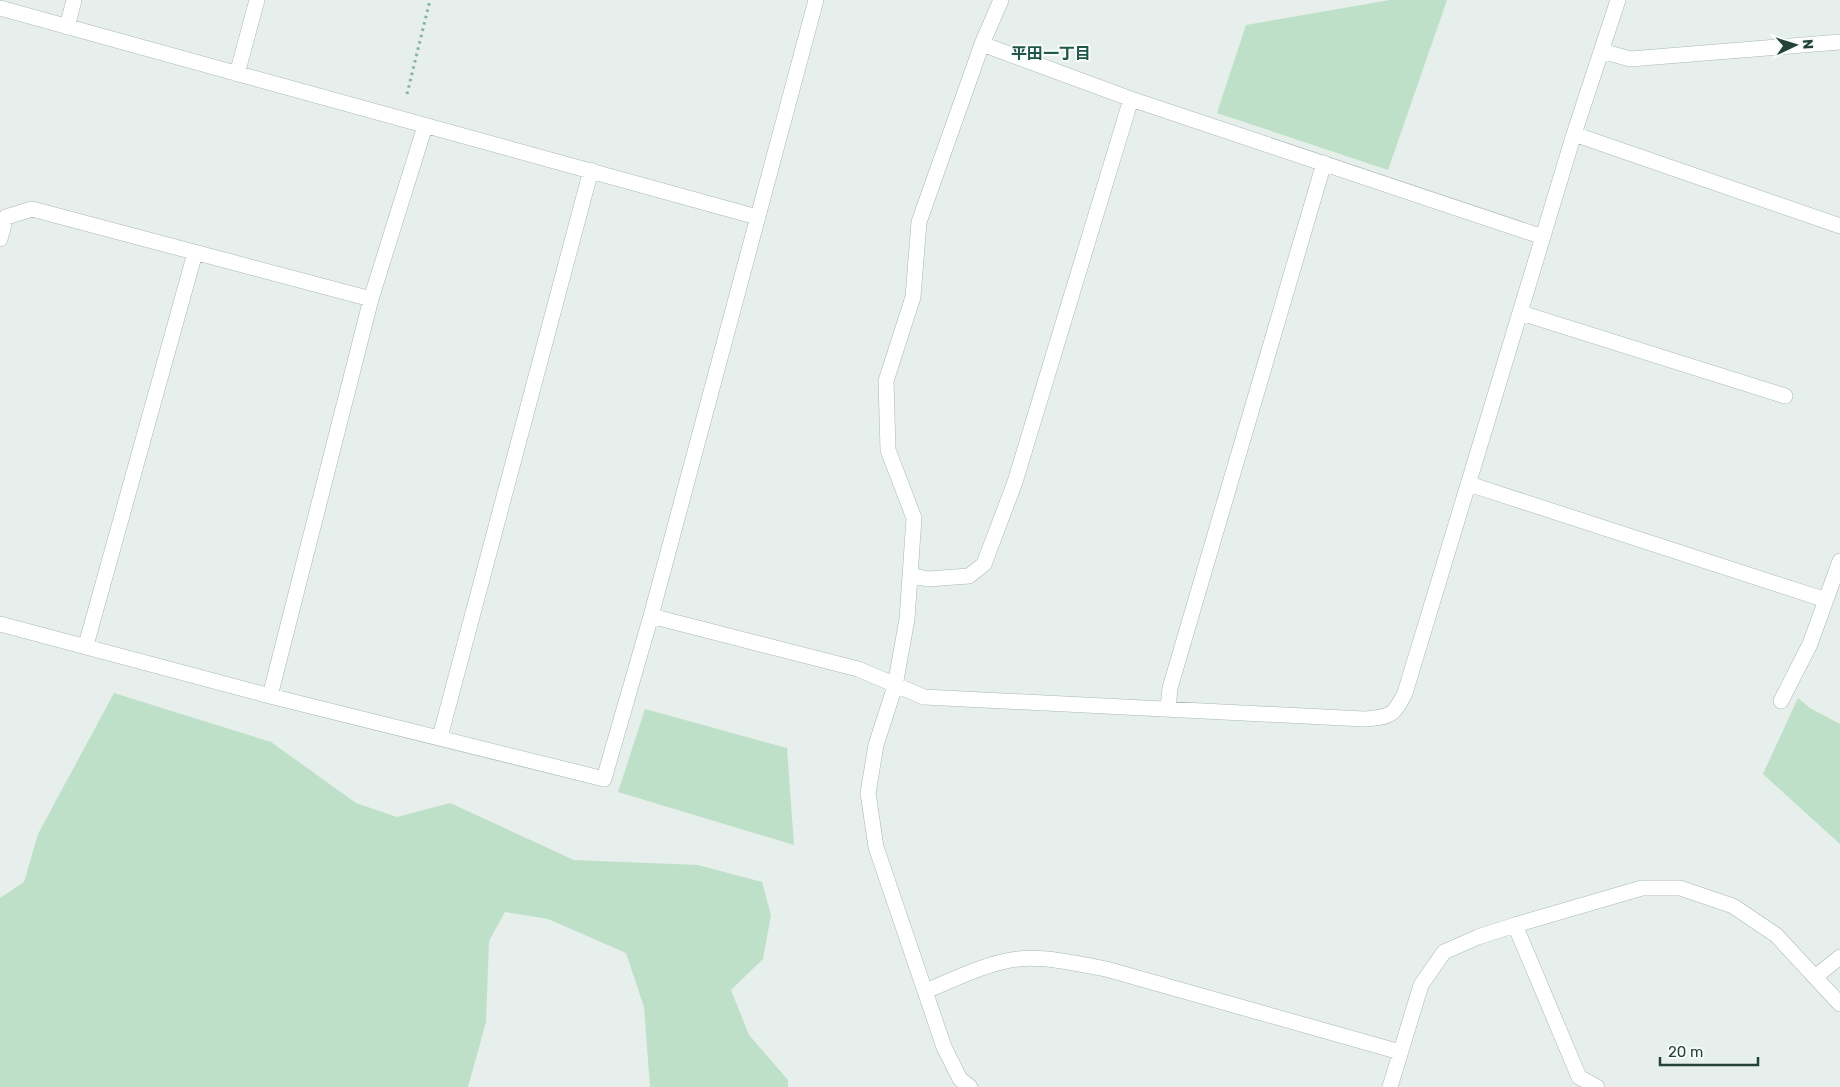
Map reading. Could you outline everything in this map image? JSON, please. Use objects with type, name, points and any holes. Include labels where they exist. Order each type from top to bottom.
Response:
[{"type":"street","points":[[67,27],[74,0]]},
{"type":"street","points":[[237,74],[257,0]]},
{"type":"street","points":[[0,624],[86,645],[270,696],[604,779],[651,616],[816,0]]},
{"type":"street","points":[[970,1087],[960,1080],[944,1047],[876,847],[868,793],[876,745],[895,686],[907,619],[914,518],[888,450],[886,381],[912,297],[919,222],[982,44],[1001,0]]},
{"type":"street","points":[[651,616],[858,668],[895,686],[924,697],[1364,719],[1385,718],[1396,712],[1404,693],[1469,484],[1574,134],[1618,0]]},
{"type":"street","points":[[0,8],[757,217]]},
{"type":"street","points":[[1602,51],[1630,59],[1840,42]]},
{"type":"street","points":[[982,44],[1130,99],[1543,237]]},
{"type":"street","points":[[910,575],[927,579],[968,576],[984,564],[1015,482],[1130,99]]},
{"type":"street","points":[[270,696],[371,299],[425,126]]},
{"type":"street","points":[[1574,134],[1840,226]]},
{"type":"street","points":[[1168,709],[1170,688],[1324,163]]},
{"type":"street","points":[[440,737],[591,170]]},
{"type":"street","points":[[0,239],[6,217],[32,209],[371,299]]},
{"type":"street","points":[[86,645],[195,253]]},
{"type":"street","points":[[1521,313],[1785,396]]},
{"type":"street","points":[[1469,484],[1826,600]]},
{"type":"street","points":[[1781,701],[1810,644],[1840,561]]},
{"type":"street","points":[[1390,1087],[1421,985],[1444,952],[1478,937],[1515,925],[1642,888],[1680,888],[1733,906],[1776,935],[1840,1004]]},
{"type":"street","points":[[1515,925],[1579,1077],[1597,1087]]},
{"type":"street","points":[[1815,977],[1840,957]]},
{"type":"street","points":[[926,991],[984,968],[1018,959],[1072,963],[1106,969],[1400,1052]]},
{"type":"path","points":[[400,119],[430,0]]},
{"type":"green space","points":[[1390,0],[1447,0],[1388,170],[1217,113],[1246,25]]},
{"type":"green space","points":[[114,693],[271,742],[356,803],[397,817],[450,803],[574,860],[698,865],[762,882],[771,915],[763,959],[731,990],[749,1035],[788,1080],[788,1087],[650,1087],[644,1007],[626,953],[548,919],[505,912],[489,941],[486,1022],[468,1087],[0,1087],[0,898],[24,882],[38,834]]},
{"type":"green space","points":[[1798,698],[1810,708],[1840,724],[1840,844],[1763,774]]},
{"type":"green space","points":[[645,709],[787,748],[794,845],[618,792]]},
{"type":"district","name":"平田一丁目","points":[[1051,53]]}]
